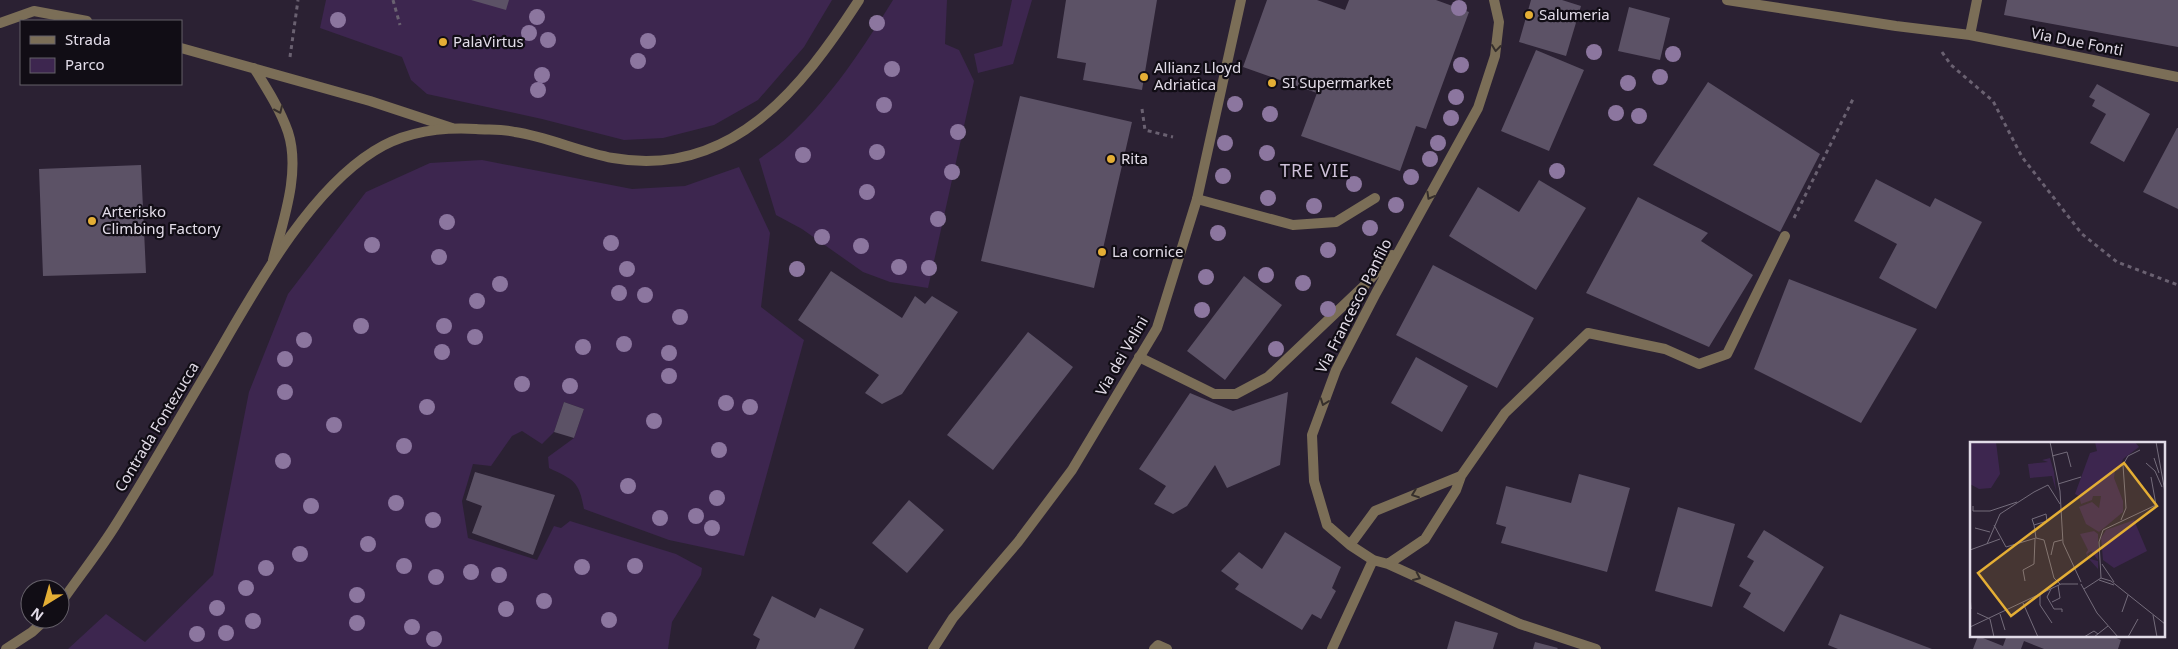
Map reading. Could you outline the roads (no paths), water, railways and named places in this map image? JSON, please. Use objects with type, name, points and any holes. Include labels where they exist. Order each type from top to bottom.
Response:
[{"type":"street","name":"Contrada Fontezucca","points":[[70,590],[114,527],[273,261],[309,213],[341,176],[375,149],[412,134],[452,128],[515,132],[613,158],[650,162],[680,159],[708,150],[734,138],[777,105],[838,32],[859,0]]},
{"type":"street","name":"Via dei Velini","points":[[933,649],[953,618],[1018,542],[1072,470],[1157,328],[1196,199],[1241,0]]},
{"type":"street","name":"Via Francesco Panfilo","points":[[1494,0],[1498,22],[1495,56],[1478,108],[1336,370],[1312,435],[1314,481],[1326,526],[1350,545],[1374,560],[1388,564],[1520,624],[1596,649]]},
{"type":"street","points":[[1970,36],[1976,0]]},
{"type":"street","name":"Via Due Fonti","points":[[1734,1],[1970,36],[2178,77]]},
{"type":"street","points":[[0,23],[34,11],[82,20]]},
{"type":"street","name":"Contrada Fontezucca","points":[[182,48],[370,101],[452,128]]},
{"type":"street","name":"Contrada Fontezucca","points":[[254,68],[276,104],[289,134],[293,174],[273,261]]},
{"type":"street","points":[[1196,199],[1293,225],[1336,222],[1375,198]]},
{"type":"street","points":[[1388,564],[1425,539],[1456,490],[1461,476],[1506,413],[1588,333],[1665,349],[1699,364],[1727,354],[1785,236]]},
{"type":"street","points":[[1139,357],[1214,394],[1236,394],[1268,378],[1364,285],[1405,242]]},
{"type":"street","points":[[1350,545],[1375,511],[1461,476]]},
{"type":"street","points":[[1332,649],[1374,560]]},
{"type":"street","points":[[6,649],[35,629]]},
{"type":"street","points":[[1154,649],[1158,646],[1167,649]]},
{"type":"place","name":"Salumeria","points":[[1529,15]]},
{"type":"place","name":"PalaVirtus","points":[[443,42]]},
{"type":"place","name":"Allianz Lloyd Adriatica","points":[[1144,77]]},
{"type":"place","name":"SI Supermarket","points":[[1272,83]]},
{"type":"place","name":"Rita","points":[[1111,159]]},
{"type":"place","name":"Arterisko Climbing Factory","points":[[92,221]]},
{"type":"place","name":"La cornice","points":[[1102,252]]},
{"type":"district","name":"TRE VIE","points":[[1315,171]]}]
